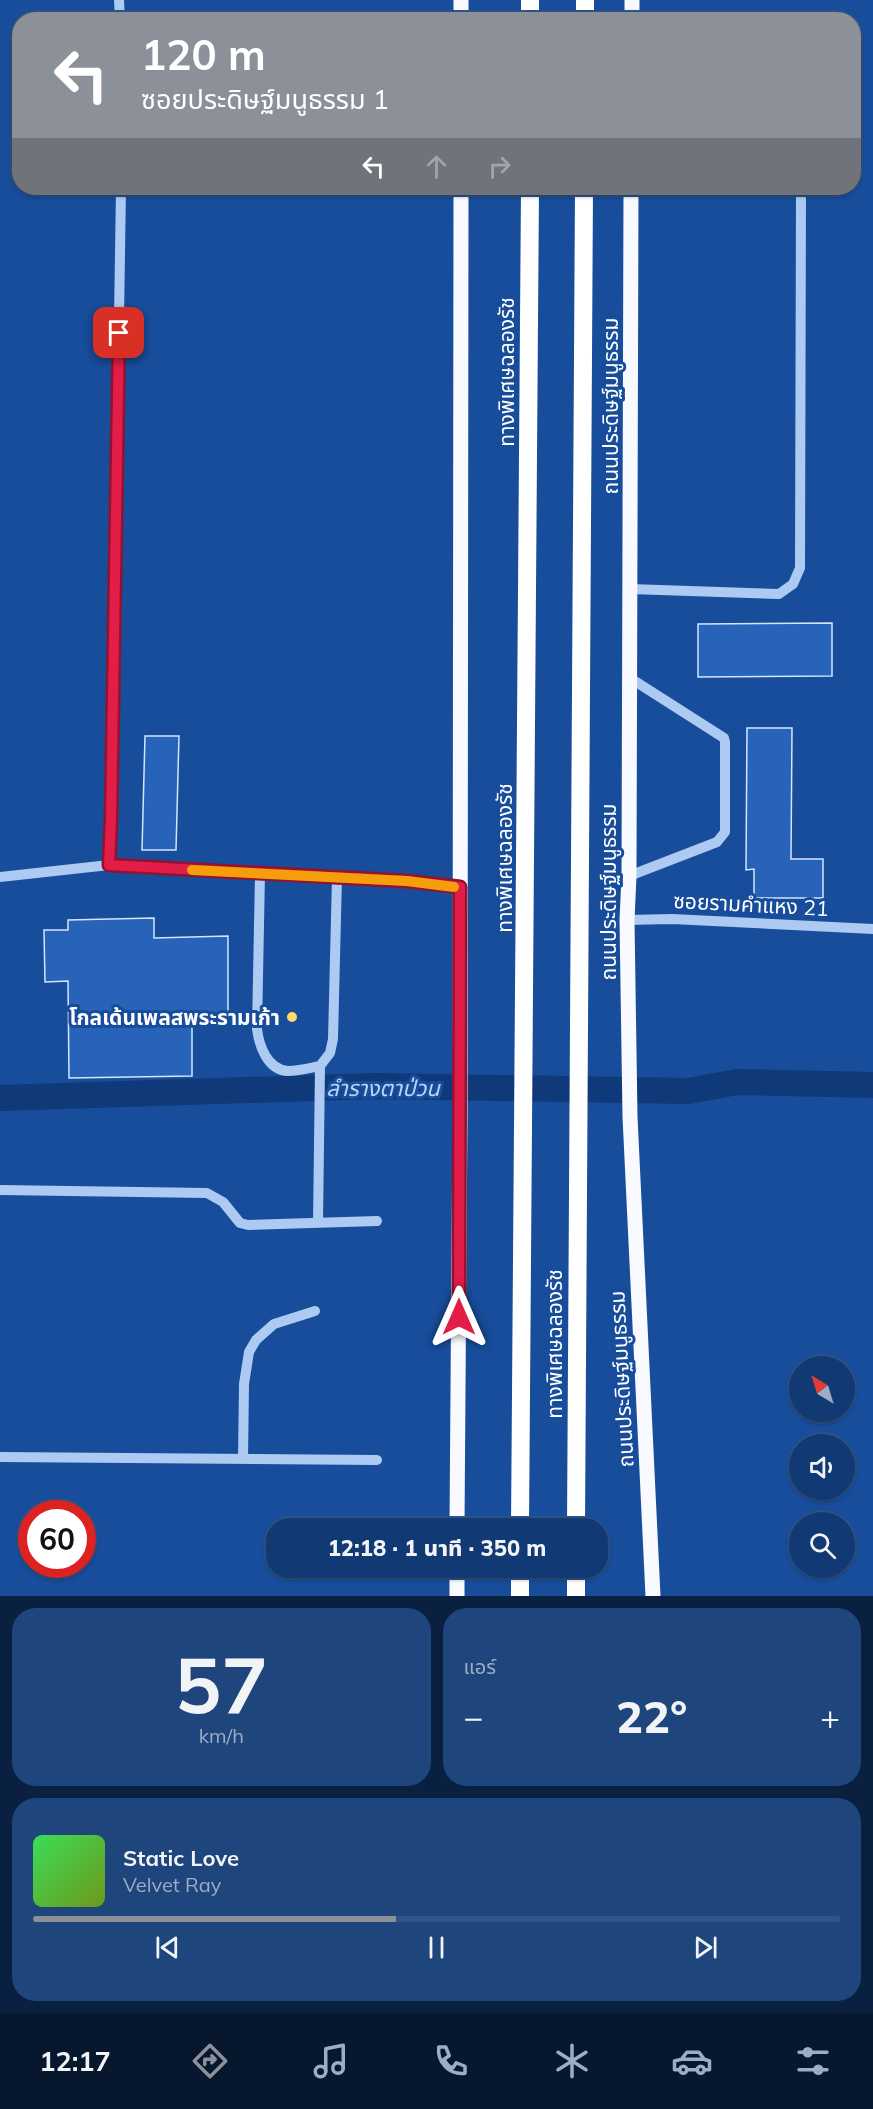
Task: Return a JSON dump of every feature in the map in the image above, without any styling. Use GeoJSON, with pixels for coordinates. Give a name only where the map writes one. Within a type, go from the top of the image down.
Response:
{"type":"FeatureCollection","features":[{"type":"Feature","properties":{"kind":"highway","name":"ทางพิเศษฉลองรัช"},"geometry":{"type":"LineString","coordinates":[[520,1518],[530,195]]}},
{"type":"Feature","properties":{"kind":"highway","name":"ทางพิเศษฉลองรัช"},"geometry":{"type":"LineString","coordinates":[[576,1518],[584,195]]}},
{"type":"Feature","properties":{"kind":"highway"},"geometry":{"type":"LineString","coordinates":[[520,1578],[520,1596]]}},
{"type":"Feature","properties":{"kind":"highway"},"geometry":{"type":"LineString","coordinates":[[576,1578],[576,1596]]}},
{"type":"Feature","properties":{"kind":"main road"},"geometry":{"type":"LineString","coordinates":[[457,1518],[461,195]]}},
{"type":"Feature","properties":{"kind":"main road","name":"ถนนประดิษฐ์มนูธรรม"},"geometry":{"type":"LineString","coordinates":[[631,195],[627,920],[629,1077],[653,1596]]}},
{"type":"Feature","properties":{"kind":"main road"},"geometry":{"type":"LineString","coordinates":[[457,1578],[457,1596]]}},
{"type":"Feature","properties":{"kind":"street"},"geometry":{"type":"LineString","coordinates":[[109,865],[121,195]]}},
{"type":"Feature","properties":{"kind":"street"},"geometry":{"type":"LineString","coordinates":[[630,589],[779,594],[793,584],[800,568],[801,195]]}},
{"type":"Feature","properties":{"kind":"street"},"geometry":{"type":"LineString","coordinates":[[629,876],[717,842],[725,832],[724,738],[630,678]]}},
{"type":"Feature","properties":{"kind":"street"},"geometry":{"type":"LineString","coordinates":[[0,877],[109,865],[407,881],[460,887]]}},
{"type":"Feature","properties":{"kind":"street"},"geometry":{"type":"LineString","coordinates":[[260,873],[257,1029],[259,1044],[273,1065],[286,1071],[320,1066]]}},
{"type":"Feature","properties":{"kind":"street"},"geometry":{"type":"LineString","coordinates":[[318,1223],[320,1066],[330,1053],[333,1038],[336,878]]}},
{"type":"Feature","properties":{"kind":"street","name":"ซอยรามคำแหง 21"},"geometry":{"type":"LineString","coordinates":[[627,920],[672,919],[873,929]]}},
{"type":"Feature","properties":{"kind":"street"},"geometry":{"type":"LineString","coordinates":[[0,1190],[207,1193],[223,1202],[240,1223],[248,1225],[377,1221]]}},
{"type":"Feature","properties":{"kind":"street"},"geometry":{"type":"LineString","coordinates":[[243,1459],[244,1384],[249,1352],[256,1340],[274,1324],[315,1311]]}},
{"type":"Feature","properties":{"kind":"street"},"geometry":{"type":"LineString","coordinates":[[0,1457],[377,1460]]}},
{"type":"Feature","properties":{"kind":"building"},"geometry":{"type":"Polygon","coordinates":[[[832,623],[832,676],[698,677],[698,624],[832,623]]]}},
{"type":"Feature","properties":{"kind":"building"},"geometry":{"type":"Polygon","coordinates":[[[747,728],[792,728],[791,859],[823,859],[823,898],[754,898],[754,869],[746,870],[747,728]]]}},
{"type":"Feature","properties":{"kind":"building"},"geometry":{"type":"Polygon","coordinates":[[[145,736],[179,736],[176,850],[142,850],[145,736]]]}},
{"type":"Feature","properties":{"kind":"building"},"geometry":{"type":"Polygon","coordinates":[[[154,918],[154,938],[228,936],[228,1018],[192,1018],[192,1076],[69,1078],[68,981],[45,982],[44,930],[68,930],[68,920],[154,918]]]}},
{"type":"Feature","properties":{"kind":"waterway","name":"ลำรางตาป่วน"},"geometry":{"type":"LineString","coordinates":[[0,1098],[376,1086],[688,1091],[737,1082],[873,1085]]}},
{"type":"Feature","properties":{"kind":"slow traffic"},"geometry":{"type":"LineString","coordinates":[[192,870],[407,881],[454,887]]}},
{"type":"Feature","properties":{"kind":"place","name":"โกลเด้นเพลสพระรามเก้า"},"geometry":{"type":"Point","coordinates":[292,1017]}},
{"type":"Feature","properties":{"kind":"route"},"geometry":{"type":"LineString","coordinates":[[119,333],[109,865],[407,881],[460,887],[459,1317]]}}]}
